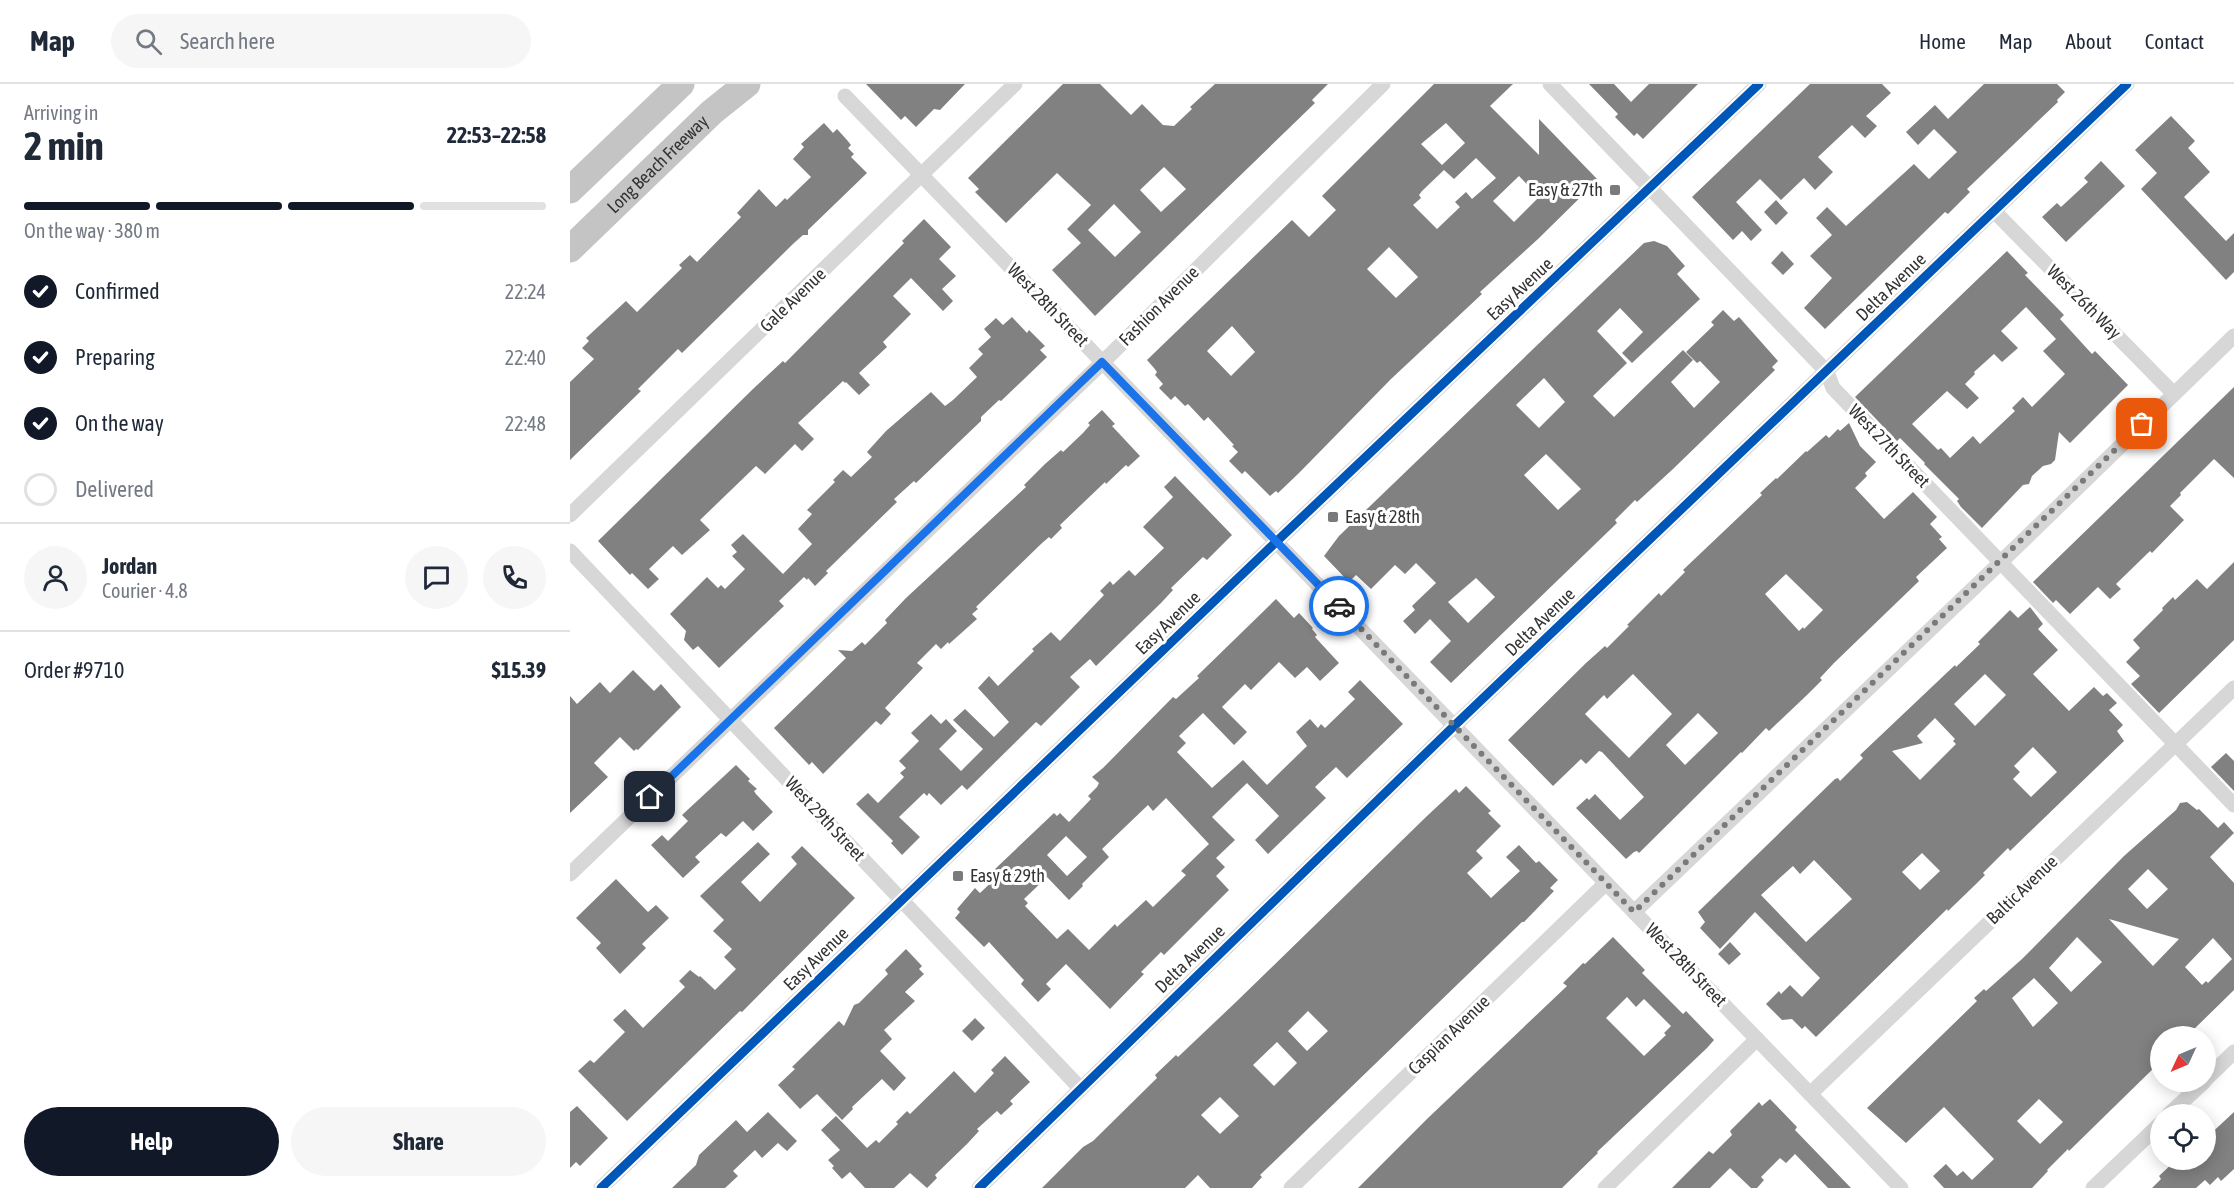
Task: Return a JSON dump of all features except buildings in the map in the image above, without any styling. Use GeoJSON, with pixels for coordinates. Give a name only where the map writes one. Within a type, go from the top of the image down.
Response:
{"type":"FeatureCollection","features":[{"type":"Feature","properties":{"kind":"highway"},"geometry":{"type":"LineString","coordinates":[[570,190],[681,84]]}},
{"type":"Feature","properties":{"kind":"highway","name":"Long Beach Freeway"},"geometry":{"type":"LineString","coordinates":[[570,249],[712,112],[747,84]]}},
{"type":"Feature","properties":{"kind":"street","name":"Gale Avenue"},"geometry":{"type":"LineString","coordinates":[[570,515],[1015,84]]}},
{"type":"Feature","properties":{"kind":"street","name":"Fashion Avenue"},"geometry":{"type":"LineString","coordinates":[[570,874],[1102,362],[1383,84]]}},
{"type":"Feature","properties":{"kind":"street","name":"West 27th Street"},"geometry":{"type":"LineString","coordinates":[[1550,84],[1652,187],[1827,372],[1833,388],[2234,805]]}},
{"type":"Feature","properties":{"kind":"street","name":"Easy Avenue"},"geometry":{"type":"LineString","coordinates":[[601,1188],[1759,84]]}},
{"type":"Feature","properties":{"kind":"street","name":"Delta Avenue"},"geometry":{"type":"LineString","coordinates":[[979,1188],[1454,726],[2127,84]]}},
{"type":"Feature","properties":{"kind":"street","name":"West 28th Street"},"geometry":{"type":"LineString","coordinates":[[845,96],[1901,1188]]}},
{"type":"Feature","properties":{"kind":"street","name":"West 26th Way"},"geometry":{"type":"LineString","coordinates":[[1994,211],[2174,393]]}},
{"type":"Feature","properties":{"kind":"street"},"geometry":{"type":"LineString","coordinates":[[1634,912],[2234,336]]}},
{"type":"Feature","properties":{"kind":"street","name":"West 29th Street"},"geometry":{"type":"LineString","coordinates":[[570,551],[1080,1088]]}},
{"type":"Feature","properties":{"kind":"street","name":"Baltic Avenue"},"geometry":{"type":"LineString","coordinates":[[1810,1094],[2234,688]]}},
{"type":"Feature","properties":{"kind":"street","name":"Caspian Avenue"},"geometry":{"type":"LineString","coordinates":[[1291,1188],[1606,883]]}},
{"type":"Feature","properties":{"kind":"street"},"geometry":{"type":"LineString","coordinates":[[1605,1188],[1757,1039]]}},
{"type":"Feature","properties":{"kind":"street"},"geometry":{"type":"LineString","coordinates":[[2216,1069],[2234,1052]]}},
{"type":"Feature","properties":{"kind":"street"},"geometry":{"type":"LineString","coordinates":[[2180,1104],[2192,1092]]}},
{"type":"Feature","properties":{"kind":"street"},"geometry":{"type":"LineString","coordinates":[[2093,1188],[2150,1134]]}},
{"type":"Feature","properties":{"kind":"cycle path"},"geometry":{"type":"LineString","coordinates":[[601,1188],[1759,84]]}},
{"type":"Feature","properties":{"kind":"cycle path"},"geometry":{"type":"LineString","coordinates":[[979,1188],[1454,726],[2127,84]]}},
{"type":"Feature","properties":{"kind":"way so far"},"geometry":{"type":"LineString","coordinates":[[1339,606],[1634,912],[2001,562],[2142,424]]}},
{"type":"Feature","properties":{"kind":"place","name":"Easy & 27th"},"geometry":{"type":"Point","coordinates":[1615,190]}},
{"type":"Feature","properties":{"kind":"place","name":"Easy & 28th"},"geometry":{"type":"Point","coordinates":[1333,517]}},
{"type":"Feature","properties":{"kind":"place","name":"Easy & 29th"},"geometry":{"type":"Point","coordinates":[958,876]}},
{"type":"Feature","properties":{"kind":"route"},"geometry":{"type":"LineString","coordinates":[[650,797],[1102,362],[1339,606]]}}]}
